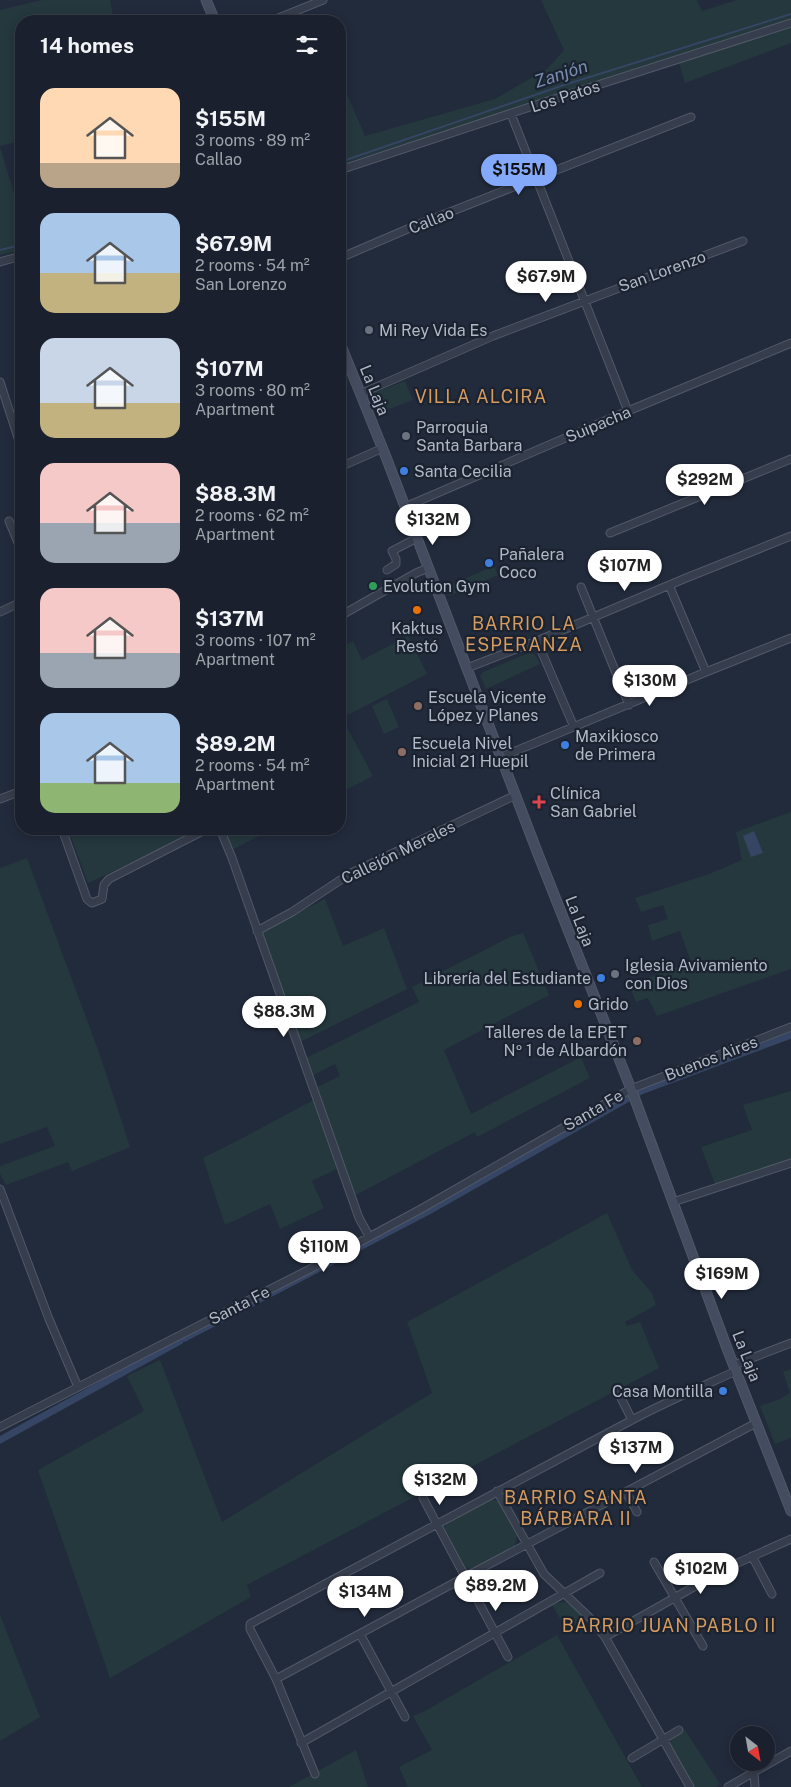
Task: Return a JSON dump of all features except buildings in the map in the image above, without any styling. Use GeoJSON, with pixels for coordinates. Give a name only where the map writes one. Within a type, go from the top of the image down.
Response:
{"type":"FeatureCollection","features":[{"type":"Feature","properties":{"kind":"main road"},"geometry":{"type":"LineString","coordinates":[[206,0],[212,15]]}},
{"type":"Feature","properties":{"kind":"main road","name":"La Laja"},"geometry":{"type":"LineString","coordinates":[[346,358],[406,507],[791,1511]]}},
{"type":"Feature","properties":{"kind":"street"},"geometry":{"type":"LineString","coordinates":[[286,15],[323,0]]}},
{"type":"Feature","properties":{"kind":"street","name":"Los Patos"},"geometry":{"type":"LineString","coordinates":[[346,168],[791,23]]}},
{"type":"Feature","properties":{"kind":"street"},"geometry":{"type":"LineString","coordinates":[[511,114],[628,411]]}},
{"type":"Feature","properties":{"kind":"street","name":"Callao"},"geometry":{"type":"LineString","coordinates":[[346,255],[417,225],[690,117]]}},
{"type":"Feature","properties":{"kind":"street","name":"San Lorenzo"},"geometry":{"type":"LineString","coordinates":[[360,394],[493,336],[743,241]]}},
{"type":"Feature","properties":{"kind":"street"},"geometry":{"type":"LineString","coordinates":[[0,262],[15,258]]}},
{"type":"Feature","properties":{"kind":"street","name":"Suipacha"},"geometry":{"type":"LineString","coordinates":[[406,507],[791,343]]}},
{"type":"Feature","properties":{"kind":"street"},"geometry":{"type":"LineString","coordinates":[[0,382],[15,428]]}},
{"type":"Feature","properties":{"kind":"street"},"geometry":{"type":"LineString","coordinates":[[346,464],[383,448]]}},
{"type":"Feature","properties":{"kind":"street"},"geometry":{"type":"LineString","coordinates":[[610,533],[791,459]]}},
{"type":"Feature","properties":{"kind":"street"},"geometry":{"type":"LineString","coordinates":[[9,521],[15,536]]}},
{"type":"Feature","properties":{"kind":"street"},"geometry":{"type":"LineString","coordinates":[[467,668],[791,536]]}},
{"type":"Feature","properties":{"kind":"street"},"geometry":{"type":"LineString","coordinates":[[386,570],[396,564],[392,551],[417,538]]}},
{"type":"Feature","properties":{"kind":"street"},"geometry":{"type":"LineString","coordinates":[[346,613],[428,568]]}},
{"type":"Feature","properties":{"kind":"street"},"geometry":{"type":"LineString","coordinates":[[670,585],[706,672]]}},
{"type":"Feature","properties":{"kind":"street"},"geometry":{"type":"LineString","coordinates":[[581,587],[629,704]]}},
{"type":"Feature","properties":{"kind":"street"},"geometry":{"type":"LineString","coordinates":[[0,612],[15,605]]}},
{"type":"Feature","properties":{"kind":"street"},"geometry":{"type":"LineString","coordinates":[[501,757],[791,638]]}},
{"type":"Feature","properties":{"kind":"street"},"geometry":{"type":"LineString","coordinates":[[537,641],[574,727]]}},
{"type":"Feature","properties":{"kind":"street"},"geometry":{"type":"LineString","coordinates":[[0,799],[15,793]]}},
{"type":"Feature","properties":{"kind":"street","name":"Callejón Mereles"},"geometry":{"type":"LineString","coordinates":[[257,931],[292,912],[351,873],[516,795]]}},
{"type":"Feature","properties":{"kind":"street"},"geometry":{"type":"LineString","coordinates":[[64,835],[87,899],[92,903],[102,899],[104,885],[109,879],[195,835]]}},
{"type":"Feature","properties":{"kind":"street"},"geometry":{"type":"LineString","coordinates":[[222,835],[359,1218],[369,1236]]}},
{"type":"Feature","properties":{"kind":"street","name":"Buenos Aires"},"geometry":{"type":"LineString","coordinates":[[632,1093],[791,1027]]}},
{"type":"Feature","properties":{"kind":"street","name":"Santa Fe"},"geometry":{"type":"LineString","coordinates":[[0,1427],[308,1270],[632,1093]]}},
{"type":"Feature","properties":{"kind":"street"},"geometry":{"type":"LineString","coordinates":[[673,1202],[791,1163]]}},
{"type":"Feature","properties":{"kind":"street"},"geometry":{"type":"LineString","coordinates":[[0,1189],[49,1319],[78,1387]]}},
{"type":"Feature","properties":{"kind":"street"},"geometry":{"type":"LineString","coordinates":[[315,1774],[276,1679],[250,1628],[250,1624],[632,1420],[686,1393],[696,1390],[735,1368],[791,1343]]}},
{"type":"Feature","properties":{"kind":"street"},"geometry":{"type":"LineString","coordinates":[[618,1392],[632,1420]]}},
{"type":"Feature","properties":{"kind":"street"},"geometry":{"type":"LineString","coordinates":[[276,1679],[756,1423]]}},
{"type":"Feature","properties":{"kind":"street"},"geometry":{"type":"LineString","coordinates":[[497,1491],[544,1574],[591,1619],[605,1637],[690,1787]]}},
{"type":"Feature","properties":{"kind":"street"},"geometry":{"type":"LineString","coordinates":[[626,1492],[637,1512]]}},
{"type":"Feature","properties":{"kind":"street"},"geometry":{"type":"LineString","coordinates":[[423,1498],[508,1657]]}},
{"type":"Feature","properties":{"kind":"street"},"geometry":{"type":"LineString","coordinates":[[605,1637],[752,1556],[791,1539]]}},
{"type":"Feature","properties":{"kind":"street"},"geometry":{"type":"LineString","coordinates":[[752,1556],[772,1594]]}},
{"type":"Feature","properties":{"kind":"street"},"geometry":{"type":"LineString","coordinates":[[654,1562],[703,1646]]}},
{"type":"Feature","properties":{"kind":"street"},"geometry":{"type":"LineString","coordinates":[[302,1743],[600,1573]]}},
{"type":"Feature","properties":{"kind":"street"},"geometry":{"type":"LineString","coordinates":[[360,1634],[405,1717]]}},
{"type":"Feature","properties":{"kind":"street"},"geometry":{"type":"LineString","coordinates":[[632,1758],[679,1730]]}},
{"type":"Feature","properties":{"kind":"street"},"geometry":{"type":"LineString","coordinates":[[728,1787],[791,1751]]}},
{"type":"Feature","properties":{"kind":"street"},"geometry":{"type":"LineString","coordinates":[[754,1772],[755,1787]]}},
{"type":"Feature","properties":{"kind":"green space"},"geometry":{"type":"Polygon","coordinates":[[[42,0],[110,0],[113,15],[15,15],[15,142],[0,146],[0,10],[42,0]]]}},
{"type":"Feature","properties":{"kind":"green space"},"geometry":{"type":"Polygon","coordinates":[[[541,0],[697,0],[702,11],[737,0],[791,0],[791,43],[685,83],[677,56],[346,163],[346,92],[365,136],[495,99],[548,68],[564,50],[541,0]]]}},
{"type":"Feature","properties":{"kind":"green space"},"geometry":{"type":"Polygon","coordinates":[[[0,147],[15,196],[15,251],[0,255],[0,147]]]}},
{"type":"Feature","properties":{"kind":"green space"},"geometry":{"type":"Polygon","coordinates":[[[405,381],[413,400],[376,414],[369,395],[405,381]]]}},
{"type":"Feature","properties":{"kind":"green space"},"geometry":{"type":"Polygon","coordinates":[[[494,566],[498,575],[449,596],[445,587],[494,566]]]}},
{"type":"Feature","properties":{"kind":"green space"},"geometry":{"type":"Polygon","coordinates":[[[408,636],[427,674],[346,716],[346,645],[353,641],[362,660],[408,636]]]}},
{"type":"Feature","properties":{"kind":"green space"},"geometry":{"type":"Polygon","coordinates":[[[531,652],[536,656],[540,664],[486,689],[480,676],[483,672],[531,652]]]}},
{"type":"Feature","properties":{"kind":"green space"},"geometry":{"type":"Polygon","coordinates":[[[387,699],[399,727],[384,734],[372,706],[387,699]]]}},
{"type":"Feature","properties":{"kind":"green space"},"geometry":{"type":"Polygon","coordinates":[[[346,725],[373,776],[346,790],[346,725]]]}},
{"type":"Feature","properties":{"kind":"green space"},"geometry":{"type":"Polygon","coordinates":[[[791,812],[791,969],[657,1016],[648,998],[636,1002],[629,985],[691,962],[680,931],[652,941],[648,925],[668,919],[663,905],[641,912],[635,898],[709,874],[742,860],[736,832],[791,812]]]}},
{"type":"Feature","properties":{"kind":"green space"},"geometry":{"type":"Polygon","coordinates":[[[70,835],[190,835],[88,883],[70,835]]]}},
{"type":"Feature","properties":{"kind":"green space"},"geometry":{"type":"Polygon","coordinates":[[[226,835],[261,835],[232,850],[226,835]]]}},
{"type":"Feature","properties":{"kind":"green space"},"geometry":{"type":"Polygon","coordinates":[[[27,858],[101,1058],[130,1147],[72,1171],[68,1162],[6,1185],[0,1174],[0,1166],[55,1146],[47,1127],[0,1144],[0,868],[27,858]]]}},
{"type":"Feature","properties":{"kind":"green space"},"geometry":{"type":"Polygon","coordinates":[[[325,899],[343,946],[384,928],[407,989],[300,1042],[260,932],[325,899]]]}},
{"type":"Feature","properties":{"kind":"green space"},"geometry":{"type":"Polygon","coordinates":[[[523,933],[549,995],[444,1050],[471,1114],[581,1057],[590,1078],[477,1137],[475,1132],[354,1196],[343,1166],[312,1181],[324,1208],[280,1229],[270,1204],[225,1225],[203,1158],[320,1097],[317,1087],[340,1076],[335,1064],[313,1075],[306,1058],[419,1002],[412,987],[510,937],[523,933]]]}},
{"type":"Feature","properties":{"kind":"green space"},"geometry":{"type":"Polygon","coordinates":[[[791,1091],[791,1159],[715,1184],[701,1147],[752,1130],[743,1105],[791,1091]]]}},
{"type":"Feature","properties":{"kind":"green space"},"geometry":{"type":"Polygon","coordinates":[[[607,1213],[632,1270],[652,1293],[656,1305],[625,1322],[627,1326],[640,1322],[659,1368],[247,1585],[251,1597],[110,1678],[38,1470],[144,1411],[127,1376],[160,1360],[222,1522],[432,1393],[407,1322],[607,1213]]]}},
{"type":"Feature","properties":{"kind":"green space"},"geometry":{"type":"Polygon","coordinates":[[[791,1369],[791,1438],[775,1444],[760,1406],[780,1399],[790,1393],[783,1372],[791,1369]]]}},
{"type":"Feature","properties":{"kind":"green space"},"geometry":{"type":"Polygon","coordinates":[[[491,1499],[500,1503],[517,1535],[515,1546],[470,1570],[465,1568],[445,1534],[444,1527],[447,1523],[491,1499]]]}},
{"type":"Feature","properties":{"kind":"green space"},"geometry":{"type":"Polygon","coordinates":[[[566,1602],[584,1620],[567,1630],[552,1605],[566,1602]]]}},
{"type":"Feature","properties":{"kind":"green space"},"geometry":{"type":"Polygon","coordinates":[[[0,1615],[40,1717],[0,1741],[0,1615]]]}},
{"type":"Feature","properties":{"kind":"green space"},"geometry":{"type":"Polygon","coordinates":[[[557,1635],[642,1787],[408,1787],[399,1767],[432,1750],[413,1716],[425,1711],[557,1635]]]}},
{"type":"Feature","properties":{"kind":"green space"},"geometry":{"type":"Polygon","coordinates":[[[685,1730],[720,1784],[716,1787],[693,1787],[669,1745],[671,1738],[685,1730]]]}},
{"type":"Feature","properties":{"kind":"green space"},"geometry":{"type":"Polygon","coordinates":[[[356,1750],[368,1787],[289,1787],[356,1750]]]}},
{"type":"Feature","properties":{"kind":"water"},"geometry":{"type":"Polygon","coordinates":[[[754,831],[763,853],[751,857],[743,836],[754,831]]]}},
{"type":"Feature","properties":{"kind":"waterway","name":"Zanjón"},"geometry":{"type":"LineString","coordinates":[[346,160],[564,85],[791,14]]}},
{"type":"Feature","properties":{"kind":"waterway","name":"Zanjón"},"geometry":{"type":"LineString","coordinates":[[0,250],[15,246]]}},
{"type":"Feature","properties":{"kind":"waterway"},"geometry":{"type":"LineString","coordinates":[[185,1338],[427,1212],[641,1091],[791,1035]]}},
{"type":"Feature","properties":{"kind":"waterway"},"geometry":{"type":"LineString","coordinates":[[0,1440],[180,1341]]}},
{"type":"Feature","properties":{"kind":"place","name":"Mi Rey Vida Es"},"geometry":{"type":"Point","coordinates":[369,330]}},
{"type":"Feature","properties":{"kind":"place","name":"Parroquia Santa Barbara"},"geometry":{"type":"Point","coordinates":[406,436]}},
{"type":"Feature","properties":{"kind":"place","name":"Santa Cecilia"},"geometry":{"type":"Point","coordinates":[404,471]}},
{"type":"Feature","properties":{"kind":"place","name":"Pañalera Coco"},"geometry":{"type":"Point","coordinates":[489,563]}},
{"type":"Feature","properties":{"kind":"place","name":"Evolution Gym"},"geometry":{"type":"Point","coordinates":[373,586]}},
{"type":"Feature","properties":{"kind":"place","name":"Kaktus Restó"},"geometry":{"type":"Point","coordinates":[417,610]}},
{"type":"Feature","properties":{"kind":"place","name":"Escuela Vicente López y Planes"},"geometry":{"type":"Point","coordinates":[418,706]}},
{"type":"Feature","properties":{"kind":"place","name":"Maxikiosco de Primera"},"geometry":{"type":"Point","coordinates":[565,745]}},
{"type":"Feature","properties":{"kind":"place","name":"Escuela Nivel Inicial 21 Huepil"},"geometry":{"type":"Point","coordinates":[402,752]}},
{"type":"Feature","properties":{"kind":"place","name":"Clínica San Gabriel"},"geometry":{"type":"Point","coordinates":[539,802]}},
{"type":"Feature","properties":{"kind":"place","name":"Iglesia Avivamiento con Dios"},"geometry":{"type":"Point","coordinates":[615,974]}},
{"type":"Feature","properties":{"kind":"place","name":"Librería del Estudiante"},"geometry":{"type":"Point","coordinates":[601,978]}},
{"type":"Feature","properties":{"kind":"place","name":"Grido"},"geometry":{"type":"Point","coordinates":[578,1004]}},
{"type":"Feature","properties":{"kind":"place","name":"Talleres de la EPET Nº 1 de Albardón"},"geometry":{"type":"Point","coordinates":[637,1041]}},
{"type":"Feature","properties":{"kind":"place","name":"Casa Montilla"},"geometry":{"type":"Point","coordinates":[723,1391]}},
{"type":"Feature","properties":{"kind":"district","name":"VILLA ALCIRA"},"geometry":{"type":"Point","coordinates":[481,397]}},
{"type":"Feature","properties":{"kind":"district","name":"BARRIO LA ESPERANZA"},"geometry":{"type":"Point","coordinates":[524,634]}},
{"type":"Feature","properties":{"kind":"district","name":"BARRIO SANTA BÁRBARA II"},"geometry":{"type":"Point","coordinates":[576,1508]}},
{"type":"Feature","properties":{"kind":"district","name":"BARRIO JUAN PABLO II"},"geometry":{"type":"Point","coordinates":[669,1626]}}]}
